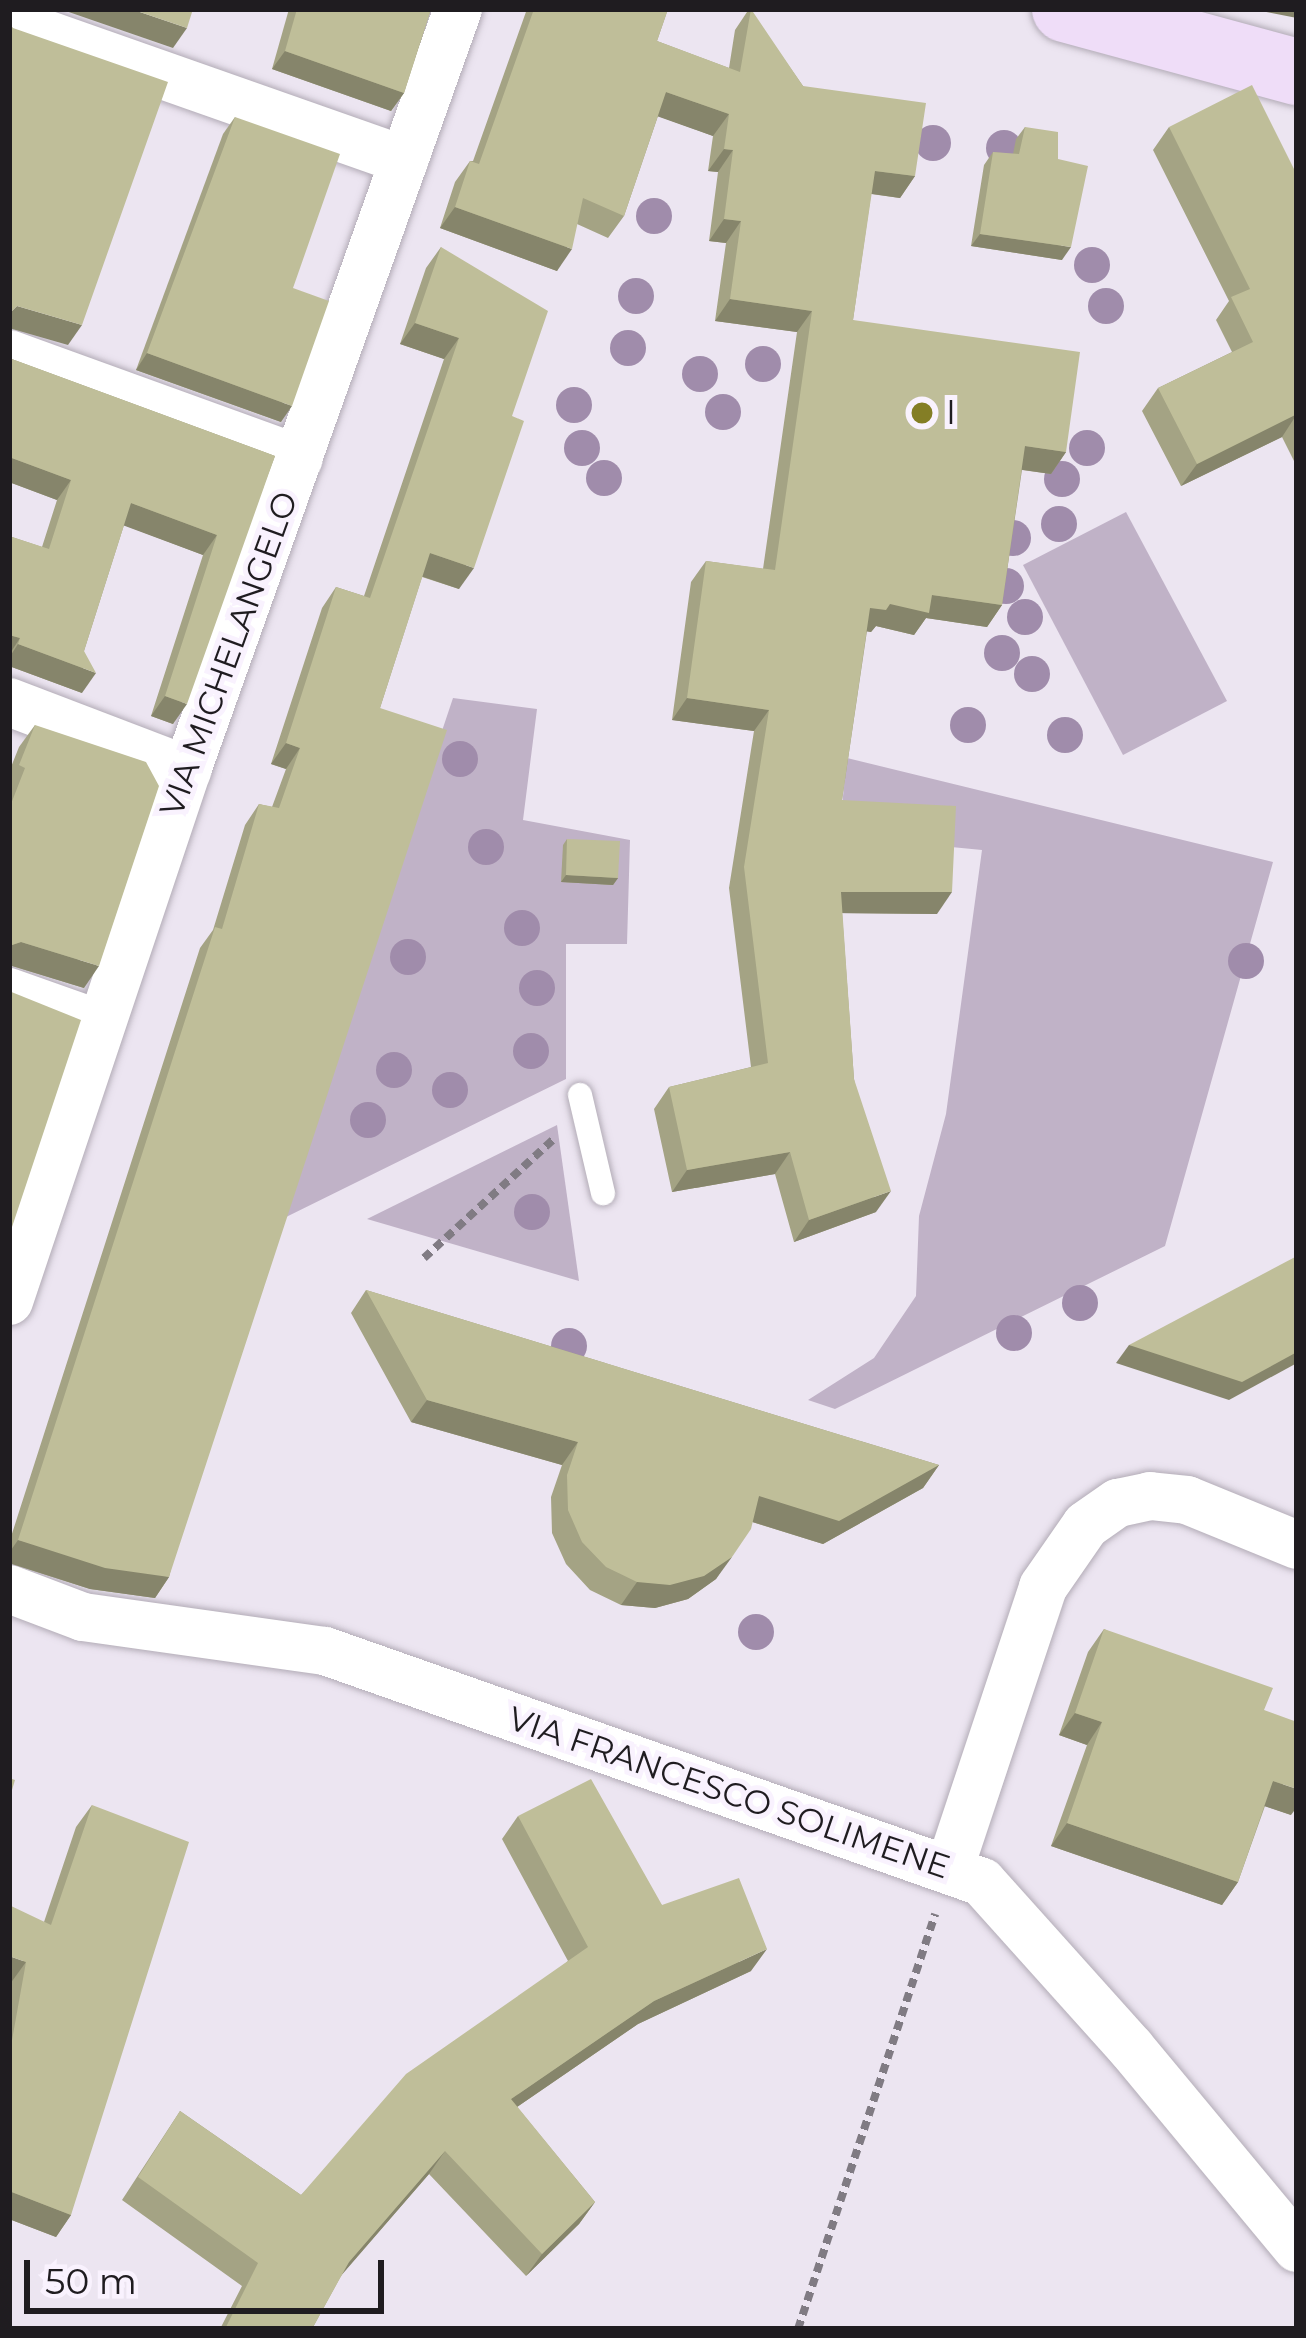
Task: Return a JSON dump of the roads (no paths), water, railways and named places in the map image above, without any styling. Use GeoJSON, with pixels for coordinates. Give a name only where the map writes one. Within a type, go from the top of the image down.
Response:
{"type":"FeatureCollection","features":[{"type":"Feature","properties":{"kind":"street","name":"VIA MICHELANGELO"},"geometry":{"type":"LineString","coordinates":[[9,1301],[187,770],[458,9]]}},
{"type":"Feature","properties":{"kind":"street"},"geometry":{"type":"LineString","coordinates":[[1066,9],[1297,72]]}},
{"type":"Feature","properties":{"kind":"street"},"geometry":{"type":"LineString","coordinates":[[9,21],[404,160]]}},
{"type":"Feature","properties":{"kind":"street"},"geometry":{"type":"LineString","coordinates":[[9,354],[299,459]]}},
{"type":"Feature","properties":{"kind":"street"},"geometry":{"type":"LineString","coordinates":[[9,702],[187,770]]}},
{"type":"Feature","properties":{"kind":"street"},"geometry":{"type":"LineString","coordinates":[[9,992],[99,1024]]}},
{"type":"Feature","properties":{"kind":"street"},"geometry":{"type":"LineString","coordinates":[[949,1870],[1043,1587],[1086,1525],[1118,1502],[1150,1496],[1186,1500],[1297,1545]]}},
{"type":"Feature","properties":{"kind":"street","name":"VIA FRANCESCO SOLIMENE"},"geometry":{"type":"LineString","coordinates":[[9,1588],[83,1617],[325,1651],[982,1882],[1131,2048],[1297,2248]]}},
{"type":"Feature","properties":{"kind":"lane"},"geometry":{"type":"LineString","coordinates":[[582,1104],[603,1193]]}},
{"type":"Feature","properties":{"kind":"place","name":"I"},"geometry":{"type":"Point","coordinates":[922,413]}}]}
